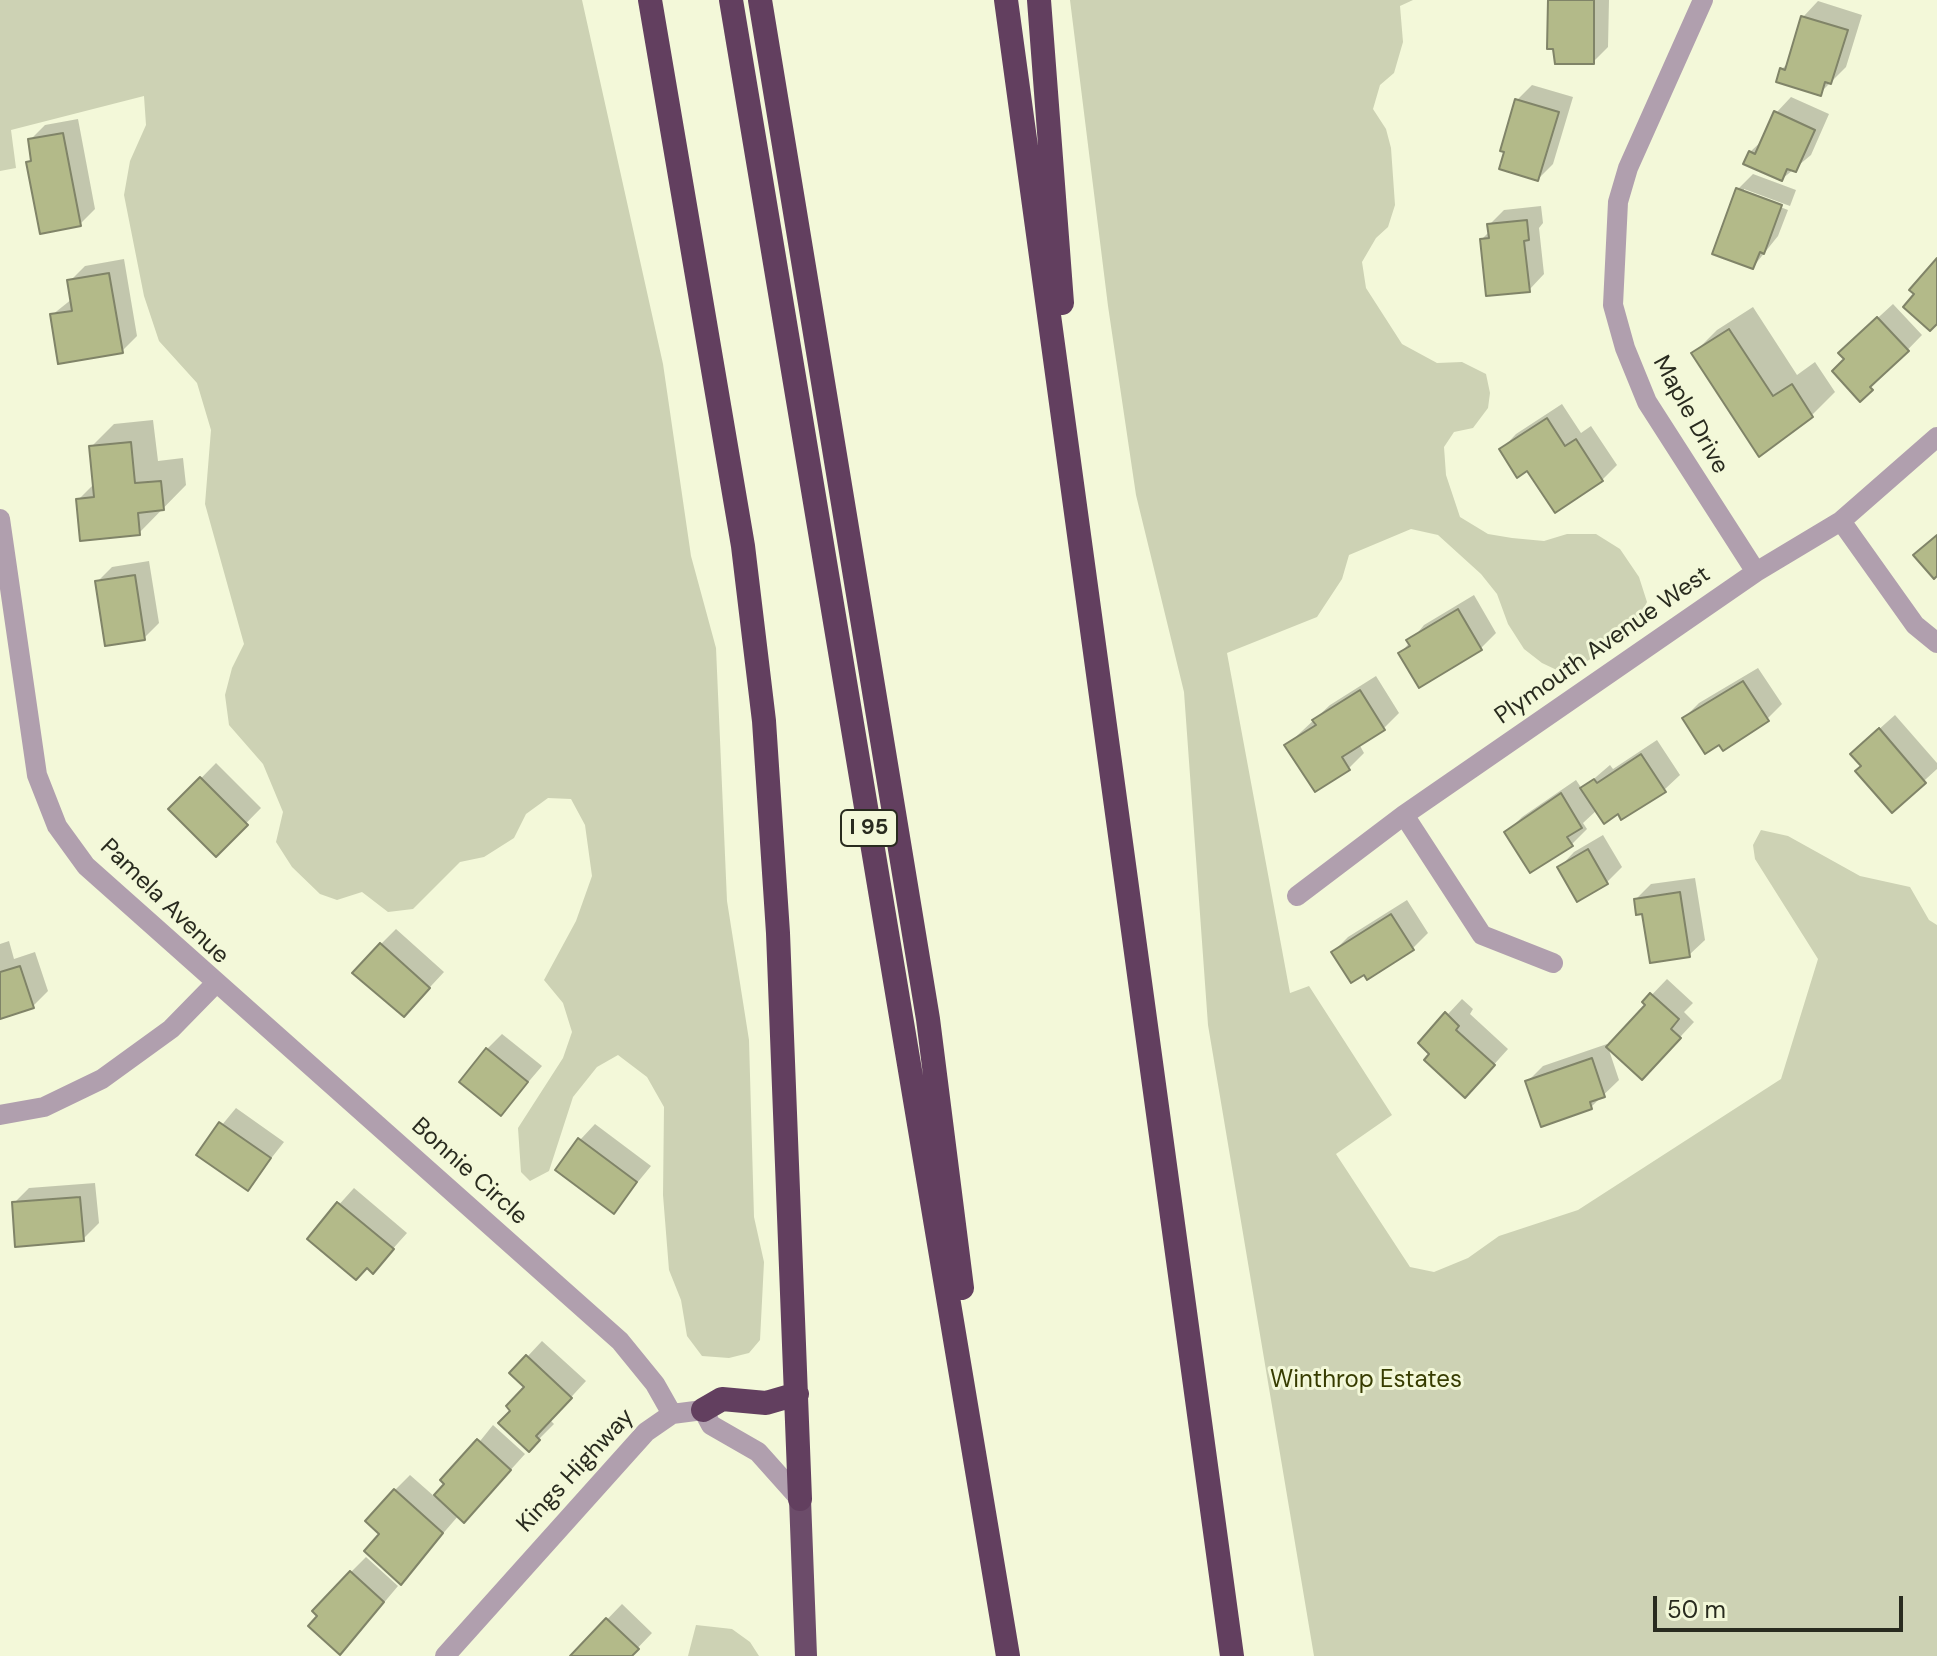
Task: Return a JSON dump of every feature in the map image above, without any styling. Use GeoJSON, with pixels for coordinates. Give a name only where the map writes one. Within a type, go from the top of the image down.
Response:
{"type":"FeatureCollection","features":[{"type":"Feature","properties":{"kind":"highway"},"geometry":{"type":"LineString","coordinates":[[650,0],[743,546],[764,721],[778,933],[806,1656]]}},
{"type":"Feature","properties":{"kind":"highway","name":"I 95"},"geometry":{"type":"LineString","coordinates":[[731,0],[1008,1656]]}},
{"type":"Feature","properties":{"kind":"highway"},"geometry":{"type":"LineString","coordinates":[[760,0],[928,1019],[1008,1656]]}},
{"type":"Feature","properties":{"kind":"highway"},"geometry":{"type":"LineString","coordinates":[[1006,0],[1232,1656]]}},
{"type":"Feature","properties":{"kind":"highway"},"geometry":{"type":"LineString","coordinates":[[1039,0],[1057,215],[1070,473]]}},
{"type":"Feature","properties":{"kind":"highway"},"geometry":{"type":"LineString","coordinates":[[703,1410],[722,1399],[766,1403],[797,1394]]}},
{"type":"Feature","properties":{"kind":"street","name":"Maple Drive"},"geometry":{"type":"LineString","coordinates":[[1703,0],[1621,190],[1612,267],[1613,305],[1625,348],[1647,402],[1756,572]]}},
{"type":"Feature","properties":{"kind":"street","name":"Plymouth Avenue West"},"geometry":{"type":"LineString","coordinates":[[1297,896],[1404,815],[1756,572],[1841,521],[1937,437]]}},
{"type":"Feature","properties":{"kind":"street","name":"Pamela Avenue"},"geometry":{"type":"LineString","coordinates":[[0,519],[37,775],[57,826],[86,866],[216,983],[171,1029],[102,1079],[44,1107],[0,1115]]}},
{"type":"Feature","properties":{"kind":"street"},"geometry":{"type":"LineString","coordinates":[[1841,521],[1915,625],[1937,643]]}},
{"type":"Feature","properties":{"kind":"street"},"geometry":{"type":"LineString","coordinates":[[1404,815],[1482,935],[1553,963]]}},
{"type":"Feature","properties":{"kind":"street","name":"Bonnie Circle"},"geometry":{"type":"LineString","coordinates":[[216,983],[620,1341],[655,1384],[672,1414]]}},
{"type":"Feature","properties":{"kind":"street"},"geometry":{"type":"LineString","coordinates":[[703,1410],[711,1425],[758,1452],[800,1499]]}},
{"type":"Feature","properties":{"kind":"street","name":"Kings Highway"},"geometry":{"type":"LineString","coordinates":[[445,1656],[646,1432],[672,1414],[703,1410]]}},
{"type":"Feature","properties":{"kind":"green space"},"geometry":{"type":"Polygon","coordinates":[[[0,0],[582,0],[663,364],[691,556],[716,648],[727,901],[749,1040],[754,1217],[764,1262],[760,1340],[749,1353],[729,1358],[702,1356],[687,1336],[681,1300],[669,1270],[663,1195],[664,1107],[647,1077],[618,1055],[597,1067],[573,1097],[549,1171],[530,1181],[521,1172],[518,1128],[563,1058],[572,1032],[563,1003],[544,980],[576,921],[592,876],[585,825],[571,799],[548,798],[526,814],[514,838],[484,857],[460,862],[413,909],[388,912],[362,892],[337,900],[320,894],[292,867],[276,842],[283,812],[263,764],[229,725],[225,695],[232,668],[244,644],[205,504],[211,430],[197,383],[159,341],[144,296],[124,195],[130,161],[146,125],[144,96],[11,130],[16,168],[0,171],[0,0]]]}},
{"type":"Feature","properties":{"kind":"green space","name":"Winthrop Estates"},"geometry":{"type":"Polygon","coordinates":[[[1070,0],[1413,0],[1400,6],[1403,42],[1394,73],[1380,85],[1373,109],[1386,129],[1391,148],[1395,205],[1388,227],[1376,238],[1362,262],[1366,288],[1402,344],[1437,363],[1462,362],[1486,374],[1490,393],[1488,408],[1473,428],[1454,432],[1444,447],[1446,475],[1460,517],[1488,534],[1512,538],[1544,541],[1567,534],[1596,534],[1620,549],[1639,577],[1647,602],[1636,624],[1620,639],[1583,664],[1561,672],[1524,649],[1508,624],[1497,594],[1481,574],[1438,535],[1411,529],[1349,555],[1342,579],[1317,617],[1227,653],[1290,993],[1309,986],[1392,1115],[1336,1154],[1410,1267],[1434,1272],[1468,1258],[1499,1236],[1578,1210],[1781,1079],[1818,959],[1755,859],[1753,845],[1761,830],[1788,836],[1860,876],[1910,887],[1929,920],[1937,925],[1937,1656],[1314,1656],[1208,1025],[1184,692],[1136,495],[1108,306],[1070,0]]]}},
{"type":"Feature","properties":{"kind":"green space"},"geometry":{"type":"Polygon","coordinates":[[[696,1625],[732,1629],[750,1642],[759,1656],[688,1656],[696,1625]]]}},
{"type":"Feature","properties":{"kind":"building"},"geometry":{"type":"Polygon","coordinates":[[[1548,0],[1594,0],[1594,64],[1555,64],[1553,49],[1547,49],[1548,0]]]}},
{"type":"Feature","properties":{"kind":"building"},"geometry":{"type":"Polygon","coordinates":[[[1801,16],[1848,30],[1831,84],[1825,82],[1821,96],[1776,82],[1780,68],[1785,70],[1801,16]]]}},
{"type":"Feature","properties":{"kind":"building"},"geometry":{"type":"Polygon","coordinates":[[[1515,99],[1559,112],[1538,181],[1499,169],[1504,152],[1500,151],[1515,99]]]}},
{"type":"Feature","properties":{"kind":"building"},"geometry":{"type":"Polygon","coordinates":[[[1774,111],[1815,130],[1796,172],[1787,169],[1782,181],[1743,164],[1749,151],[1755,154],[1774,111]]]}},
{"type":"Feature","properties":{"kind":"building"},"geometry":{"type":"Polygon","coordinates":[[[63,133],[81,226],[40,234],[26,162],[31,161],[28,139],[63,133]]]}},
{"type":"Feature","properties":{"kind":"building"},"geometry":{"type":"Polygon","coordinates":[[[1736,188],[1782,205],[1764,254],[1760,252],[1753,269],[1712,254],[1736,188]]]}},
{"type":"Feature","properties":{"kind":"building"},"geometry":{"type":"Polygon","coordinates":[[[1527,220],[1529,240],[1524,241],[1530,292],[1486,296],[1480,239],[1489,238],[1487,224],[1527,220]]]}},
{"type":"Feature","properties":{"kind":"building"},"geometry":{"type":"Polygon","coordinates":[[[1937,258],[1937,324],[1930,331],[1903,307],[1914,294],[1909,290],[1937,258]]]}},
{"type":"Feature","properties":{"kind":"building"},"geometry":{"type":"Polygon","coordinates":[[[109,273],[123,353],[58,364],[50,314],[72,311],[67,280],[109,273]]]}},
{"type":"Feature","properties":{"kind":"building"},"geometry":{"type":"Polygon","coordinates":[[[1877,317],[1909,351],[1870,387],[1873,390],[1860,402],[1832,371],[1844,359],[1838,353],[1877,317]]]}},
{"type":"Feature","properties":{"kind":"building"},"geometry":{"type":"Polygon","coordinates":[[[1729,329],[1773,396],[1792,384],[1813,417],[1759,457],[1691,353],[1729,329]]]}},
{"type":"Feature","properties":{"kind":"building"},"geometry":{"type":"Polygon","coordinates":[[[1547,418],[1565,446],[1576,439],[1603,481],[1555,513],[1527,471],[1517,478],[1499,449],[1547,418]]]}},
{"type":"Feature","properties":{"kind":"building"},"geometry":{"type":"Polygon","coordinates":[[[131,442],[135,483],[161,481],[164,510],[138,513],[140,535],[80,541],[76,499],[94,497],[89,446],[131,442]]]}},
{"type":"Feature","properties":{"kind":"building"},"geometry":{"type":"Polygon","coordinates":[[[1937,535],[1937,576],[1934,579],[1913,555],[1937,535]]]}},
{"type":"Feature","properties":{"kind":"building"},"geometry":{"type":"Polygon","coordinates":[[[135,575],[145,640],[105,646],[95,581],[135,575]]]}},
{"type":"Feature","properties":{"kind":"building"},"geometry":{"type":"Polygon","coordinates":[[[1458,609],[1482,650],[1419,688],[1398,653],[1410,646],[1406,640],[1458,609]]]}},
{"type":"Feature","properties":{"kind":"building"},"geometry":{"type":"Polygon","coordinates":[[[1743,681],[1769,721],[1723,751],[1719,745],[1705,754],[1682,718],[1743,681]]]}},
{"type":"Feature","properties":{"kind":"building"},"geometry":{"type":"Polygon","coordinates":[[[1360,690],[1385,730],[1342,757],[1350,770],[1315,792],[1284,745],[1316,725],[1312,720],[1360,690]]]}},
{"type":"Feature","properties":{"kind":"building"},"geometry":{"type":"Polygon","coordinates":[[[1879,728],[1926,783],[1892,813],[1855,771],[1861,766],[1850,754],[1879,728]]]}},
{"type":"Feature","properties":{"kind":"building"},"geometry":{"type":"Polygon","coordinates":[[[1641,754],[1666,792],[1621,820],[1618,814],[1604,824],[1580,788],[1594,779],[1597,783],[1641,754]]]}},
{"type":"Feature","properties":{"kind":"building"},"geometry":{"type":"Polygon","coordinates":[[[200,777],[248,825],[216,857],[168,809],[200,777]]]}},
{"type":"Feature","properties":{"kind":"building"},"geometry":{"type":"Polygon","coordinates":[[[1561,793],[1582,828],[1567,837],[1573,846],[1530,873],[1504,832],[1561,793]]]}},
{"type":"Feature","properties":{"kind":"building"},"geometry":{"type":"Polygon","coordinates":[[[1588,849],[1608,884],[1577,902],[1557,867],[1588,849]]]}},
{"type":"Feature","properties":{"kind":"building"},"geometry":{"type":"Polygon","coordinates":[[[1680,892],[1690,957],[1650,963],[1642,914],[1636,915],[1634,899],[1680,892]]]}},
{"type":"Feature","properties":{"kind":"building"},"geometry":{"type":"Polygon","coordinates":[[[1391,914],[1414,950],[1367,980],[1364,975],[1351,983],[1331,952],[1391,914]]]}},
{"type":"Feature","properties":{"kind":"building"},"geometry":{"type":"Polygon","coordinates":[[[380,943],[430,988],[404,1017],[352,973],[380,943]]]}},
{"type":"Feature","properties":{"kind":"building"},"geometry":{"type":"Polygon","coordinates":[[[20,966],[34,1008],[0,1019],[0,972],[20,966]]]}},
{"type":"Feature","properties":{"kind":"building"},"geometry":{"type":"Polygon","coordinates":[[[1650,993],[1679,1019],[1671,1029],[1681,1038],[1642,1080],[1606,1047],[1645,1005],[1642,1002],[1650,993]]]}},
{"type":"Feature","properties":{"kind":"building"},"geometry":{"type":"Polygon","coordinates":[[[1445,1012],[1459,1026],[1456,1030],[1495,1065],[1465,1098],[1424,1060],[1429,1054],[1418,1043],[1445,1012]]]}},
{"type":"Feature","properties":{"kind":"building"},"geometry":{"type":"Polygon","coordinates":[[[486,1048],[528,1082],[501,1116],[459,1082],[486,1048]]]}},
{"type":"Feature","properties":{"kind":"building"},"geometry":{"type":"Polygon","coordinates":[[[1592,1058],[1605,1097],[1590,1102],[1592,1109],[1541,1127],[1525,1081],[1592,1058]]]}},
{"type":"Feature","properties":{"kind":"building"},"geometry":{"type":"Polygon","coordinates":[[[219,1122],[271,1158],[248,1191],[196,1155],[219,1122]]]}},
{"type":"Feature","properties":{"kind":"building"},"geometry":{"type":"Polygon","coordinates":[[[578,1138],[637,1182],[614,1214],[555,1170],[578,1138]]]}},
{"type":"Feature","properties":{"kind":"building"},"geometry":{"type":"Polygon","coordinates":[[[80,1197],[84,1241],[15,1247],[12,1202],[80,1197]]]}},
{"type":"Feature","properties":{"kind":"building"},"geometry":{"type":"Polygon","coordinates":[[[337,1202],[394,1249],[373,1274],[367,1268],[356,1280],[307,1239],[337,1202]]]}},
{"type":"Feature","properties":{"kind":"building"},"geometry":{"type":"Polygon","coordinates":[[[526,1355],[572,1398],[536,1436],[540,1440],[529,1452],[498,1423],[510,1411],[506,1406],[524,1387],[509,1373],[526,1355]]]}},
{"type":"Feature","properties":{"kind":"building"},"geometry":{"type":"Polygon","coordinates":[[[477,1439],[511,1470],[464,1523],[434,1495],[444,1484],[440,1480],[477,1439]]]}},
{"type":"Feature","properties":{"kind":"building"},"geometry":{"type":"Polygon","coordinates":[[[394,1489],[443,1533],[401,1585],[364,1551],[379,1534],[365,1521],[394,1489]]]}},
{"type":"Feature","properties":{"kind":"building"},"geometry":{"type":"Polygon","coordinates":[[[350,1571],[384,1602],[340,1655],[308,1626],[317,1616],[312,1611],[350,1571]]]}},
{"type":"Feature","properties":{"kind":"building"},"geometry":{"type":"Polygon","coordinates":[[[606,1618],[639,1649],[632,1656],[570,1656],[606,1618]]]}}]}
